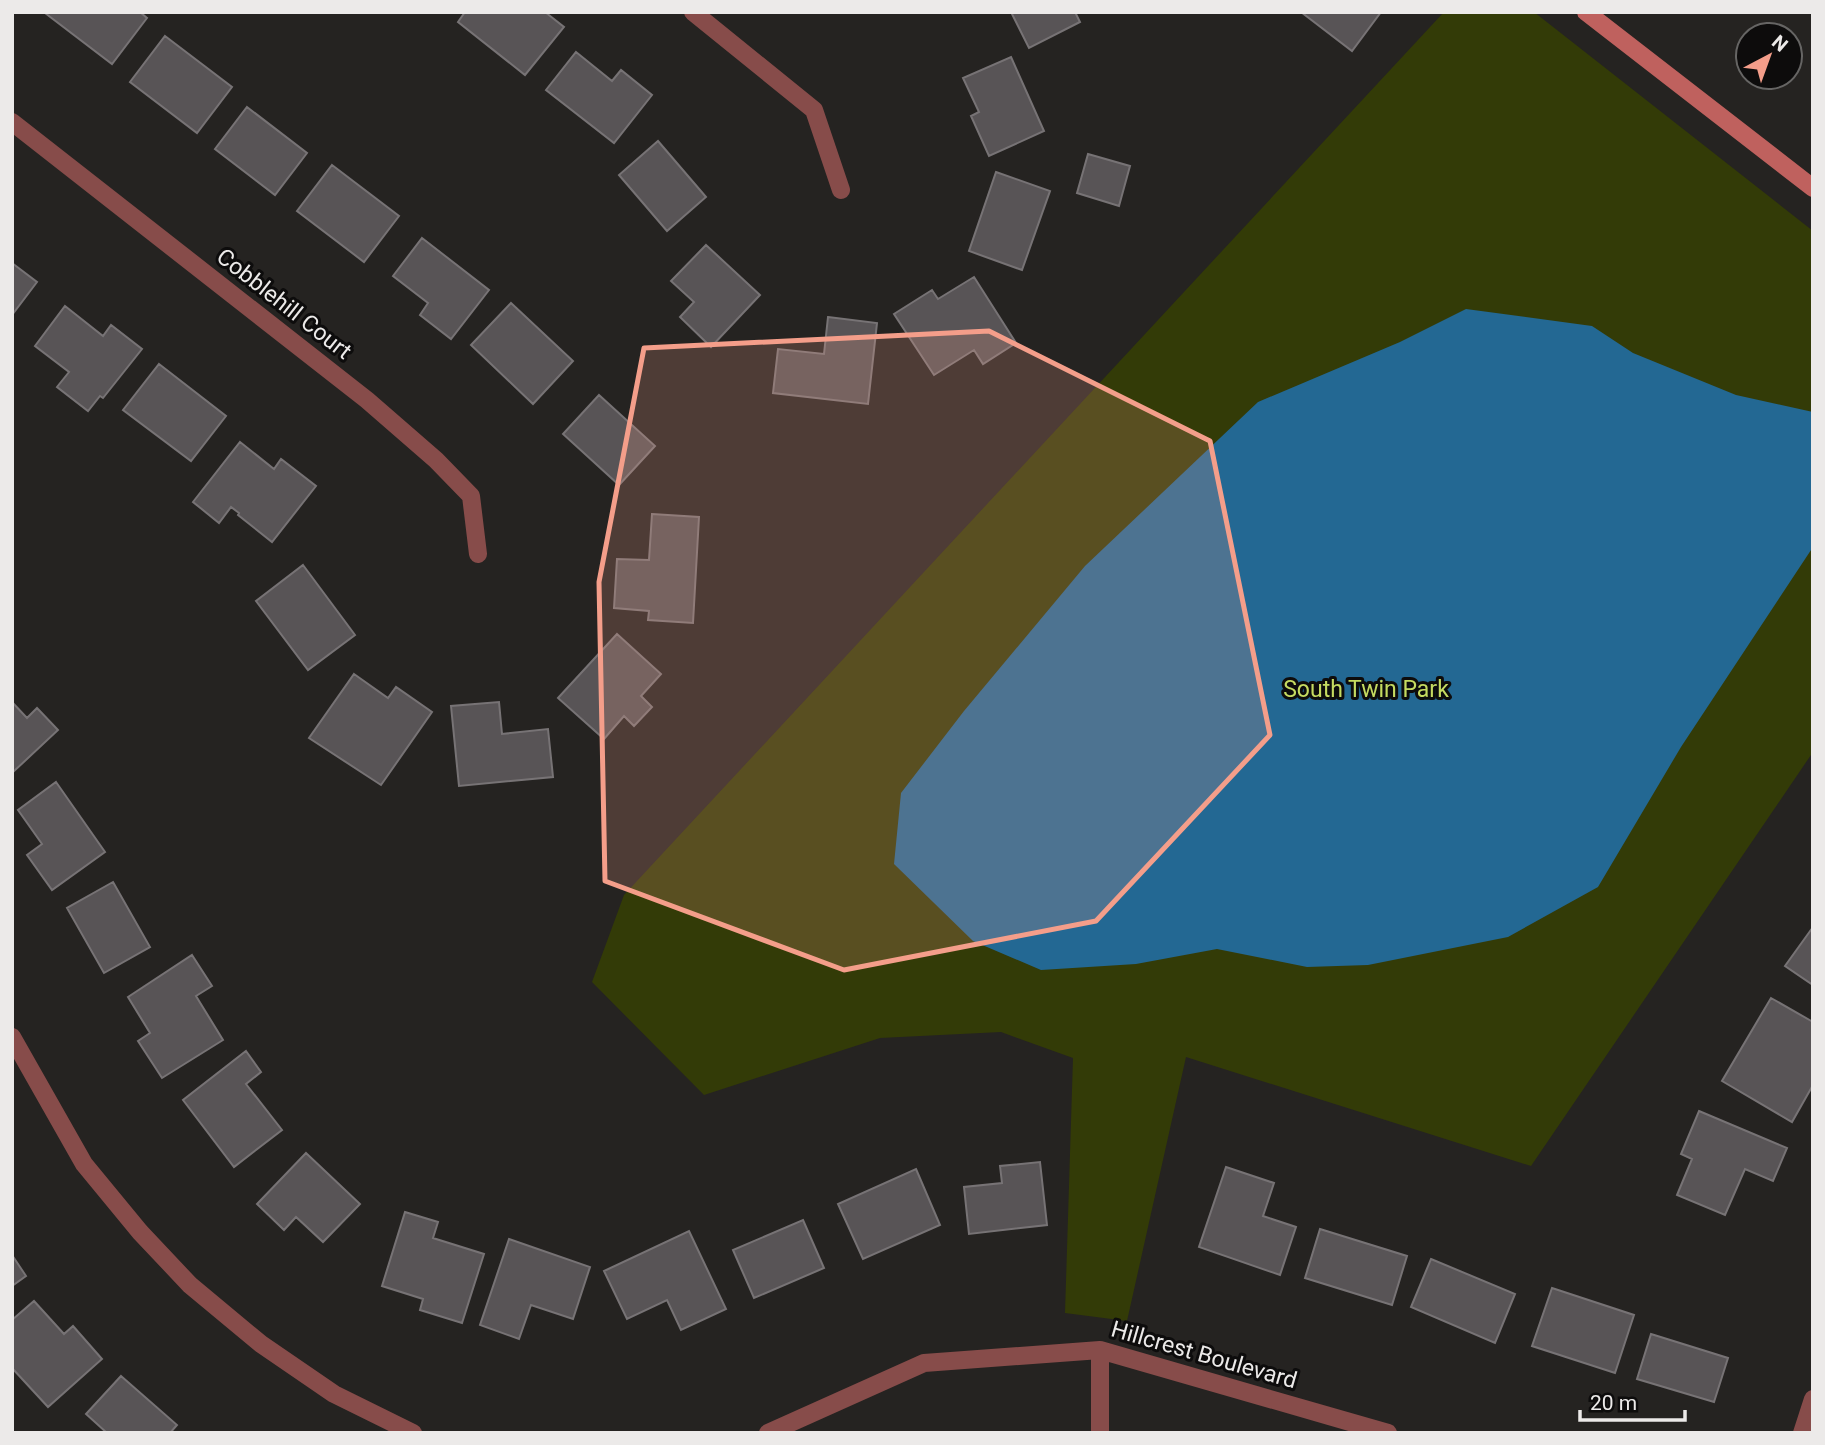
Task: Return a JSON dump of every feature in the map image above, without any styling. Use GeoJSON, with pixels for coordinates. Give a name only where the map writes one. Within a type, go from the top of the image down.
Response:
{"type":"FeatureCollection","features":[{"type":"Feature","properties":{"kind":"street"},"geometry":{"type":"LineString","coordinates":[[694,12],[814,110],[841,190]]}},
{"type":"Feature","properties":{"kind":"street"},"geometry":{"type":"LineString","coordinates":[[1586,12],[1813,188]]}},
{"type":"Feature","properties":{"kind":"street","name":"Cobblehill Court"},"geometry":{"type":"LineString","coordinates":[[12,122],[368,400],[436,460],[471,496],[478,554]]}},
{"type":"Feature","properties":{"kind":"street"},"geometry":{"type":"LineString","coordinates":[[12,1037],[84,1164],[140,1232],[190,1285],[261,1344],[334,1394],[413,1433]]}},
{"type":"Feature","properties":{"kind":"street"},"geometry":{"type":"LineString","coordinates":[[1100,1350],[1100,1433]]}},
{"type":"Feature","properties":{"kind":"street","name":"Hillcrest Boulevard"},"geometry":{"type":"LineString","coordinates":[[768,1433],[924,1363],[1100,1350],[1388,1433]]}},
{"type":"Feature","properties":{"kind":"street"},"geometry":{"type":"LineString","coordinates":[[1802,1433],[1813,1399]]}},
{"type":"Feature","properties":{"kind":"highlighted area"},"geometry":{"type":"Polygon","coordinates":[[[989,331],[1210,441],[1270,735],[1096,921],[844,970],[605,881],[599,582],[644,348],[989,331]]]}},
{"type":"Feature","properties":{"kind":"green space","name":"South Twin Park"},"geometry":{"type":"Polygon","coordinates":[[[1444,12],[1534,12],[1813,231],[1813,752],[1531,1166],[1186,1057],[1127,1321],[1065,1313],[1073,1058],[1001,1032],[880,1038],[704,1095],[592,982],[624,895],[1444,12]]]}},
{"type":"Feature","properties":{"kind":"water"},"geometry":{"type":"Polygon","coordinates":[[[1466,309],[1592,326],[1633,353],[1736,395],[1813,412],[1813,547],[1681,747],[1598,887],[1508,937],[1368,965],[1307,967],[1217,949],[1136,964],[1041,970],[973,941],[894,864],[901,793],[964,711],[1085,566],[1258,402],[1400,342],[1466,309]]]}},
{"type":"Feature","properties":{"kind":"building"},"geometry":{"type":"Polygon","coordinates":[[[140,12],[147,18],[112,64],[45,13],[140,12]]]}},
{"type":"Feature","properties":{"kind":"building"},"geometry":{"type":"Polygon","coordinates":[[[465,12],[545,12],[564,27],[525,75],[458,22],[465,12]]]}},
{"type":"Feature","properties":{"kind":"building"},"geometry":{"type":"Polygon","coordinates":[[[1011,12],[1075,12],[1080,22],[1029,48],[1011,12]]]}},
{"type":"Feature","properties":{"kind":"building"},"geometry":{"type":"Polygon","coordinates":[[[1301,12],[1381,12],[1352,51],[1301,12]]]}},
{"type":"Feature","properties":{"kind":"building"},"geometry":{"type":"Polygon","coordinates":[[[165,36],[232,87],[197,133],[130,82],[165,36]]]}},
{"type":"Feature","properties":{"kind":"building"},"geometry":{"type":"Polygon","coordinates":[[[576,52],[612,81],[621,70],[652,95],[614,143],[546,90],[576,52]]]}},
{"type":"Feature","properties":{"kind":"building"},"geometry":{"type":"Polygon","coordinates":[[[1011,57],[1044,131],[989,156],[971,116],[979,112],[963,78],[1011,57]]]}},
{"type":"Feature","properties":{"kind":"building"},"geometry":{"type":"Polygon","coordinates":[[[247,107],[307,153],[275,195],[215,149],[247,107]]]}},
{"type":"Feature","properties":{"kind":"building"},"geometry":{"type":"Polygon","coordinates":[[[658,141],[706,197],[667,231],[619,175],[658,141]]]}},
{"type":"Feature","properties":{"kind":"building"},"geometry":{"type":"Polygon","coordinates":[[[1088,154],[1130,166],[1119,206],[1077,193],[1088,154]]]}},
{"type":"Feature","properties":{"kind":"building"},"geometry":{"type":"Polygon","coordinates":[[[332,165],[399,216],[364,262],[297,211],[332,165]]]}},
{"type":"Feature","properties":{"kind":"building"},"geometry":{"type":"Polygon","coordinates":[[[996,172],[1050,191],[1022,270],[969,251],[996,172]]]}},
{"type":"Feature","properties":{"kind":"building"},"geometry":{"type":"Polygon","coordinates":[[[422,238],[489,290],[451,339],[420,315],[428,303],[393,276],[422,238]]]}},
{"type":"Feature","properties":{"kind":"building"},"geometry":{"type":"Polygon","coordinates":[[[706,245],[760,295],[711,347],[680,317],[694,302],[671,281],[706,245]]]}},
{"type":"Feature","properties":{"kind":"building"},"geometry":{"type":"Polygon","coordinates":[[[12,263],[37,282],[12,315],[12,263]]]}},
{"type":"Feature","properties":{"kind":"building"},"geometry":{"type":"Polygon","coordinates":[[[974,277],[1016,343],[983,364],[974,350],[934,375],[894,314],[932,290],[938,299],[974,277]]]}},
{"type":"Feature","properties":{"kind":"building"},"geometry":{"type":"Polygon","coordinates":[[[511,303],[573,361],[533,404],[471,345],[511,303]]]}},
{"type":"Feature","properties":{"kind":"building"},"geometry":{"type":"Polygon","coordinates":[[[65,306],[103,336],[111,325],[142,349],[103,398],[100,396],[88,411],[57,387],[69,372],[35,346],[65,306]]]}},
{"type":"Feature","properties":{"kind":"building"},"geometry":{"type":"Polygon","coordinates":[[[828,317],[877,323],[868,404],[773,393],[778,349],[824,354],[828,317]]]}},
{"type":"Feature","properties":{"kind":"building"},"geometry":{"type":"Polygon","coordinates":[[[159,364],[226,416],[191,461],[123,410],[159,364]]]}},
{"type":"Feature","properties":{"kind":"building"},"geometry":{"type":"Polygon","coordinates":[[[599,395],[655,446],[619,485],[563,434],[599,395]]]}},
{"type":"Feature","properties":{"kind":"building"},"geometry":{"type":"Polygon","coordinates":[[[240,442],[274,469],[281,459],[316,486],[272,542],[231,507],[219,523],[193,502],[240,442]]]}},
{"type":"Feature","properties":{"kind":"building"},"geometry":{"type":"Polygon","coordinates":[[[652,514],[699,517],[693,623],[648,620],[649,611],[614,608],[617,559],[649,560],[652,514]]]}},
{"type":"Feature","properties":{"kind":"building"},"geometry":{"type":"Polygon","coordinates":[[[303,565],[355,635],[308,670],[256,601],[303,565]]]}},
{"type":"Feature","properties":{"kind":"building"},"geometry":{"type":"Polygon","coordinates":[[[617,634],[661,674],[641,696],[652,707],[634,726],[624,716],[604,739],[558,698],[617,634]]]}},
{"type":"Feature","properties":{"kind":"building"},"geometry":{"type":"Polygon","coordinates":[[[354,674],[388,698],[396,687],[432,712],[381,785],[309,738],[354,674]]]}},
{"type":"Feature","properties":{"kind":"building"},"geometry":{"type":"Polygon","coordinates":[[[12,702],[27,718],[37,708],[58,730],[12,773],[12,702]]]}},
{"type":"Feature","properties":{"kind":"building"},"geometry":{"type":"Polygon","coordinates":[[[499,702],[502,734],[548,729],[553,777],[459,786],[451,706],[499,702]]]}},
{"type":"Feature","properties":{"kind":"building"},"geometry":{"type":"Polygon","coordinates":[[[56,782],[105,852],[52,890],[27,855],[42,844],[18,810],[56,782]]]}},
{"type":"Feature","properties":{"kind":"building"},"geometry":{"type":"Polygon","coordinates":[[[113,882],[150,947],[104,973],[67,908],[113,882]]]}},
{"type":"Feature","properties":{"kind":"building"},"geometry":{"type":"Polygon","coordinates":[[[1813,927],[1813,985],[1785,966],[1813,927]]]}},
{"type":"Feature","properties":{"kind":"building"},"geometry":{"type":"Polygon","coordinates":[[[192,955],[212,986],[196,996],[223,1040],[162,1078],[138,1041],[150,1033],[128,997],[192,955]]]}},
{"type":"Feature","properties":{"kind":"building"},"geometry":{"type":"Polygon","coordinates":[[[1771,998],[1813,1022],[1813,1085],[1792,1122],[1722,1081],[1771,998]]]}},
{"type":"Feature","properties":{"kind":"building"},"geometry":{"type":"Polygon","coordinates":[[[246,1051],[261,1072],[246,1084],[282,1130],[234,1167],[183,1100],[246,1051]]]}},
{"type":"Feature","properties":{"kind":"building"},"geometry":{"type":"Polygon","coordinates":[[[1699,1111],[1787,1148],[1773,1181],[1745,1169],[1725,1215],[1677,1195],[1692,1159],[1681,1154],[1699,1111]]]}},
{"type":"Feature","properties":{"kind":"building"},"geometry":{"type":"Polygon","coordinates":[[[306,1153],[360,1204],[323,1242],[296,1217],[284,1230],[257,1204],[306,1153]]]}},
{"type":"Feature","properties":{"kind":"building"},"geometry":{"type":"Polygon","coordinates":[[[1040,1162],[1047,1225],[969,1234],[964,1187],[1002,1183],[1000,1166],[1040,1162]]]}},
{"type":"Feature","properties":{"kind":"building"},"geometry":{"type":"Polygon","coordinates":[[[1226,1167],[1274,1183],[1263,1216],[1296,1227],[1280,1275],[1199,1247],[1226,1167]]]}},
{"type":"Feature","properties":{"kind":"building"},"geometry":{"type":"Polygon","coordinates":[[[916,1169],[940,1225],[863,1259],[838,1204],[916,1169]]]}},
{"type":"Feature","properties":{"kind":"building"},"geometry":{"type":"Polygon","coordinates":[[[405,1212],[438,1222],[433,1238],[484,1254],[462,1323],[420,1310],[423,1299],[382,1286],[405,1212]]]}},
{"type":"Feature","properties":{"kind":"building"},"geometry":{"type":"Polygon","coordinates":[[[803,1220],[824,1268],[754,1298],[733,1250],[803,1220]]]}},
{"type":"Feature","properties":{"kind":"building"},"geometry":{"type":"Polygon","coordinates":[[[1320,1229],[1407,1256],[1392,1305],[1305,1278],[1320,1229]]]}},
{"type":"Feature","properties":{"kind":"building"},"geometry":{"type":"Polygon","coordinates":[[[689,1231],[726,1309],[681,1330],[667,1300],[627,1319],[604,1271],[689,1231]]]}},
{"type":"Feature","properties":{"kind":"building"},"geometry":{"type":"Polygon","coordinates":[[[509,1239],[590,1267],[573,1319],[531,1305],[519,1339],[480,1325],[509,1239]]]}},
{"type":"Feature","properties":{"kind":"building"},"geometry":{"type":"Polygon","coordinates":[[[12,1255],[26,1276],[12,1286],[12,1255]]]}},
{"type":"Feature","properties":{"kind":"building"},"geometry":{"type":"Polygon","coordinates":[[[1431,1259],[1515,1294],[1495,1343],[1411,1307],[1431,1259]]]}},
{"type":"Feature","properties":{"kind":"building"},"geometry":{"type":"Polygon","coordinates":[[[1552,1288],[1634,1315],[1615,1373],[1532,1346],[1552,1288]]]}},
{"type":"Feature","properties":{"kind":"building"},"geometry":{"type":"Polygon","coordinates":[[[34,1301],[64,1334],[73,1326],[102,1359],[48,1407],[12,1368],[12,1320],[34,1301]]]}},
{"type":"Feature","properties":{"kind":"building"},"geometry":{"type":"Polygon","coordinates":[[[1651,1334],[1728,1358],[1714,1402],[1637,1379],[1651,1334]]]}},
{"type":"Feature","properties":{"kind":"building"},"geometry":{"type":"Polygon","coordinates":[[[121,1376],[177,1425],[170,1433],[107,1433],[86,1414],[121,1376]]]}}]}
